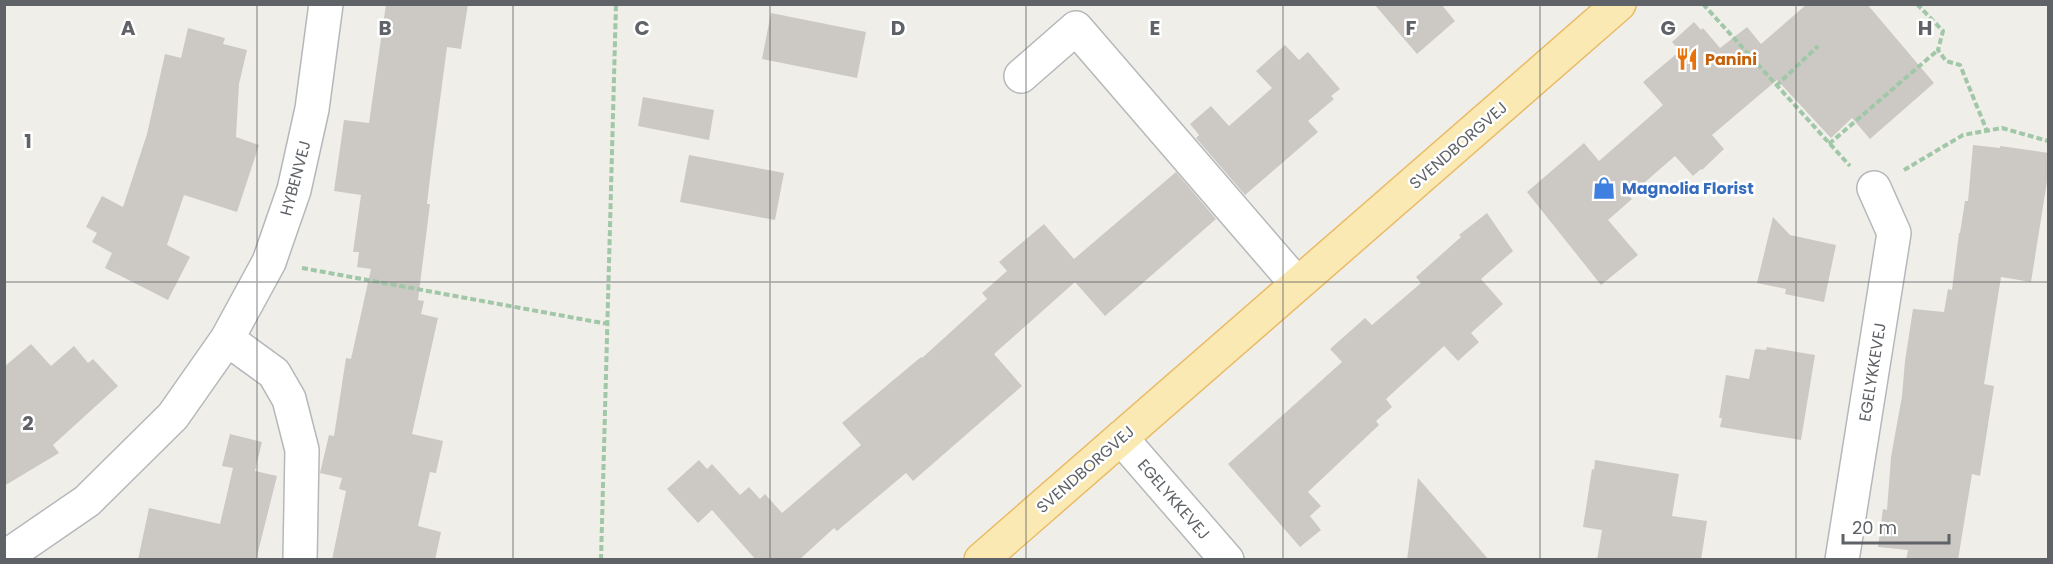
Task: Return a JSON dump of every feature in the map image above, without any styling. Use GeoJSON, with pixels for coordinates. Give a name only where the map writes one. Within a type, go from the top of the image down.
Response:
{"type":"FeatureCollection","features":[{"type":"Feature","properties":{"kind":"main road","name":"SVENDBORGVEJ"},"geometry":{"type":"LineString","coordinates":[[981,560],[1619,4]]}},
{"type":"Feature","properties":{"kind":"street","name":"HYBENVEJ"},"geometry":{"type":"LineString","coordinates":[[4,558],[87,501],[172,416],[227,339],[269,262],[294,190],[312,110],[326,4]]}},
{"type":"Feature","properties":{"kind":"street"},"geometry":{"type":"LineString","coordinates":[[1021,76],[1076,28],[1297,284]]}},
{"type":"Feature","properties":{"kind":"street","name":"EGELYKKEVEJ"},"geometry":{"type":"LineString","coordinates":[[1842,560],[1894,233],[1874,188]]}},
{"type":"Feature","properties":{"kind":"street"},"geometry":{"type":"LineString","coordinates":[[227,339],[274,373],[289,399],[302,450],[300,560]]}},
{"type":"Feature","properties":{"kind":"street","name":"EGELYKKEVEJ"},"geometry":{"type":"LineString","coordinates":[[1121,438],[1227,560]]}},
{"type":"Feature","properties":{"kind":"path"},"geometry":{"type":"LineString","coordinates":[[601,560],[616,4]]}},
{"type":"Feature","properties":{"kind":"path"},"geometry":{"type":"LineString","coordinates":[[1703,4],[1829,144],[1874,188],[1964,135],[2002,128],[2049,141]]}},
{"type":"Feature","properties":{"kind":"path"},"geometry":{"type":"LineString","coordinates":[[1829,144],[1938,50],[1943,31],[1917,4]]}},
{"type":"Feature","properties":{"kind":"path"},"geometry":{"type":"LineString","coordinates":[[1776,86],[1818,46]]}},
{"type":"Feature","properties":{"kind":"path"},"geometry":{"type":"LineString","coordinates":[[1938,50],[1946,62],[1960,65],[1987,130]]}},
{"type":"Feature","properties":{"kind":"path"},"geometry":{"type":"LineString","coordinates":[[269,262],[608,324]]}},
{"type":"Feature","properties":{"kind":"building"},"geometry":{"type":"Polygon","coordinates":[[[386,4],[468,4],[461,49],[447,47],[427,204],[430,204],[418,300],[424,301],[421,314],[438,318],[412,434],[443,441],[436,473],[430,472],[418,526],[441,532],[435,560],[332,560],[346,491],[339,489],[342,478],[320,473],[329,435],[334,436],[346,358],[351,359],[371,269],[357,267],[359,252],[353,252],[361,195],[334,191],[344,120],[369,123],[386,4]]]}},
{"type":"Feature","properties":{"kind":"building"},"geometry":{"type":"Polygon","coordinates":[[[1374,4],[1441,4],[1455,21],[1417,54],[1374,4]]]}},
{"type":"Feature","properties":{"kind":"building"},"geometry":{"type":"Polygon","coordinates":[[[1807,4],[1867,4],[1934,83],[1870,139],[1852,118],[1831,138],[1777,80],[1712,135],[1724,149],[1702,170],[1693,176],[1675,156],[1629,196],[1632,199],[1608,220],[1638,255],[1601,285],[1527,192],[1584,143],[1599,161],[1663,105],[1643,82],[1680,51],[1672,42],[1694,22],[1701,30],[1703,28],[1720,48],[1747,27],[1761,44],[1807,4]]]}},
{"type":"Feature","properties":{"kind":"building"},"geometry":{"type":"Polygon","coordinates":[[[771,13],[866,32],[857,78],[762,59],[771,13]]]}},
{"type":"Feature","properties":{"kind":"building"},"geometry":{"type":"Polygon","coordinates":[[[188,28],[225,38],[223,44],[247,50],[239,84],[236,137],[259,145],[237,212],[184,195],[167,245],[190,257],[168,300],[105,268],[112,253],[92,242],[97,233],[86,227],[102,196],[123,207],[147,134],[165,54],[181,58],[188,28]]]}},
{"type":"Feature","properties":{"kind":"building"},"geometry":{"type":"Polygon","coordinates":[[[1285,45],[1299,60],[1308,52],[1340,89],[1331,96],[1334,99],[1308,121],[1318,132],[1245,195],[1196,138],[1199,135],[1190,124],[1211,106],[1229,126],[1272,88],[1256,71],[1285,45]]]}},
{"type":"Feature","properties":{"kind":"building"},"geometry":{"type":"Polygon","coordinates":[[[643,97],[714,110],[709,140],[638,126],[643,97]]]}},
{"type":"Feature","properties":{"kind":"building"},"geometry":{"type":"Polygon","coordinates":[[[1973,145],[2000,148],[2000,146],[2049,153],[2049,169],[2031,282],[2001,277],[1984,384],[1994,386],[1980,476],[1972,474],[1958,560],[1906,560],[1908,550],[1878,547],[1883,509],[1887,510],[1891,457],[1902,396],[1913,309],[1944,312],[1948,289],[1952,290],[1959,233],[1965,201],[1968,201],[1973,145]]]}},
{"type":"Feature","properties":{"kind":"building"},"geometry":{"type":"Polygon","coordinates":[[[689,155],[784,173],[775,220],[680,202],[689,155]]]}},
{"type":"Feature","properties":{"kind":"building"},"geometry":{"type":"Polygon","coordinates":[[[1176,172],[1216,219],[1105,316],[1075,282],[994,354],[1022,386],[913,481],[906,473],[837,531],[834,528],[799,560],[756,560],[712,510],[698,523],[667,489],[699,460],[707,469],[712,464],[740,495],[749,487],[760,499],[765,494],[782,513],[861,445],[842,423],[922,358],[987,299],[982,293],[1007,271],[999,262],[1044,224],[1074,259],[1176,172]]]}},
{"type":"Feature","properties":{"kind":"building"},"geometry":{"type":"Polygon","coordinates":[[[1487,213],[1513,251],[1481,279],[1503,304],[1471,333],[1479,342],[1458,361],[1444,346],[1386,399],[1392,407],[1376,421],[1379,425],[1308,492],[1321,506],[1310,516],[1321,530],[1300,547],[1228,464],[1342,362],[1330,349],[1365,318],[1372,325],[1421,283],[1416,277],[1461,237],[1459,235],[1487,213]]]}},
{"type":"Feature","properties":{"kind":"building"},"geometry":{"type":"Polygon","coordinates":[[[1773,217],[1790,235],[1836,245],[1824,302],[1785,294],[1786,289],[1757,283],[1773,217]]]}},
{"type":"Feature","properties":{"kind":"building"},"geometry":{"type":"Polygon","coordinates":[[[31,344],[51,366],[74,346],[88,363],[93,359],[118,386],[53,445],[59,453],[4,486],[4,367],[31,344]]]}},
{"type":"Feature","properties":{"kind":"building"},"geometry":{"type":"Polygon","coordinates":[[[1767,347],[1815,355],[1801,440],[1720,427],[1722,418],[1719,418],[1726,375],[1749,379],[1755,349],[1766,350],[1767,347]]]}},
{"type":"Feature","properties":{"kind":"building"},"geometry":{"type":"Polygon","coordinates":[[[230,434],[262,442],[255,471],[277,476],[256,560],[138,560],[149,508],[220,524],[233,468],[222,466],[230,434]]]}},
{"type":"Feature","properties":{"kind":"building"},"geometry":{"type":"Polygon","coordinates":[[[1595,460],[1679,474],[1672,516],[1707,521],[1701,560],[1597,560],[1602,530],[1583,527],[1595,460]]]}},
{"type":"Feature","properties":{"kind":"building"},"geometry":{"type":"Polygon","coordinates":[[[1418,478],[1489,560],[1407,560],[1418,478]]]}},
{"type":"Feature","properties":{"kind":"place","name":"Panini"},"geometry":{"type":"Point","coordinates":[1687,59]}},
{"type":"Feature","properties":{"kind":"place","name":"Magnolia Florist"},"geometry":{"type":"Point","coordinates":[1604,188]}}]}
